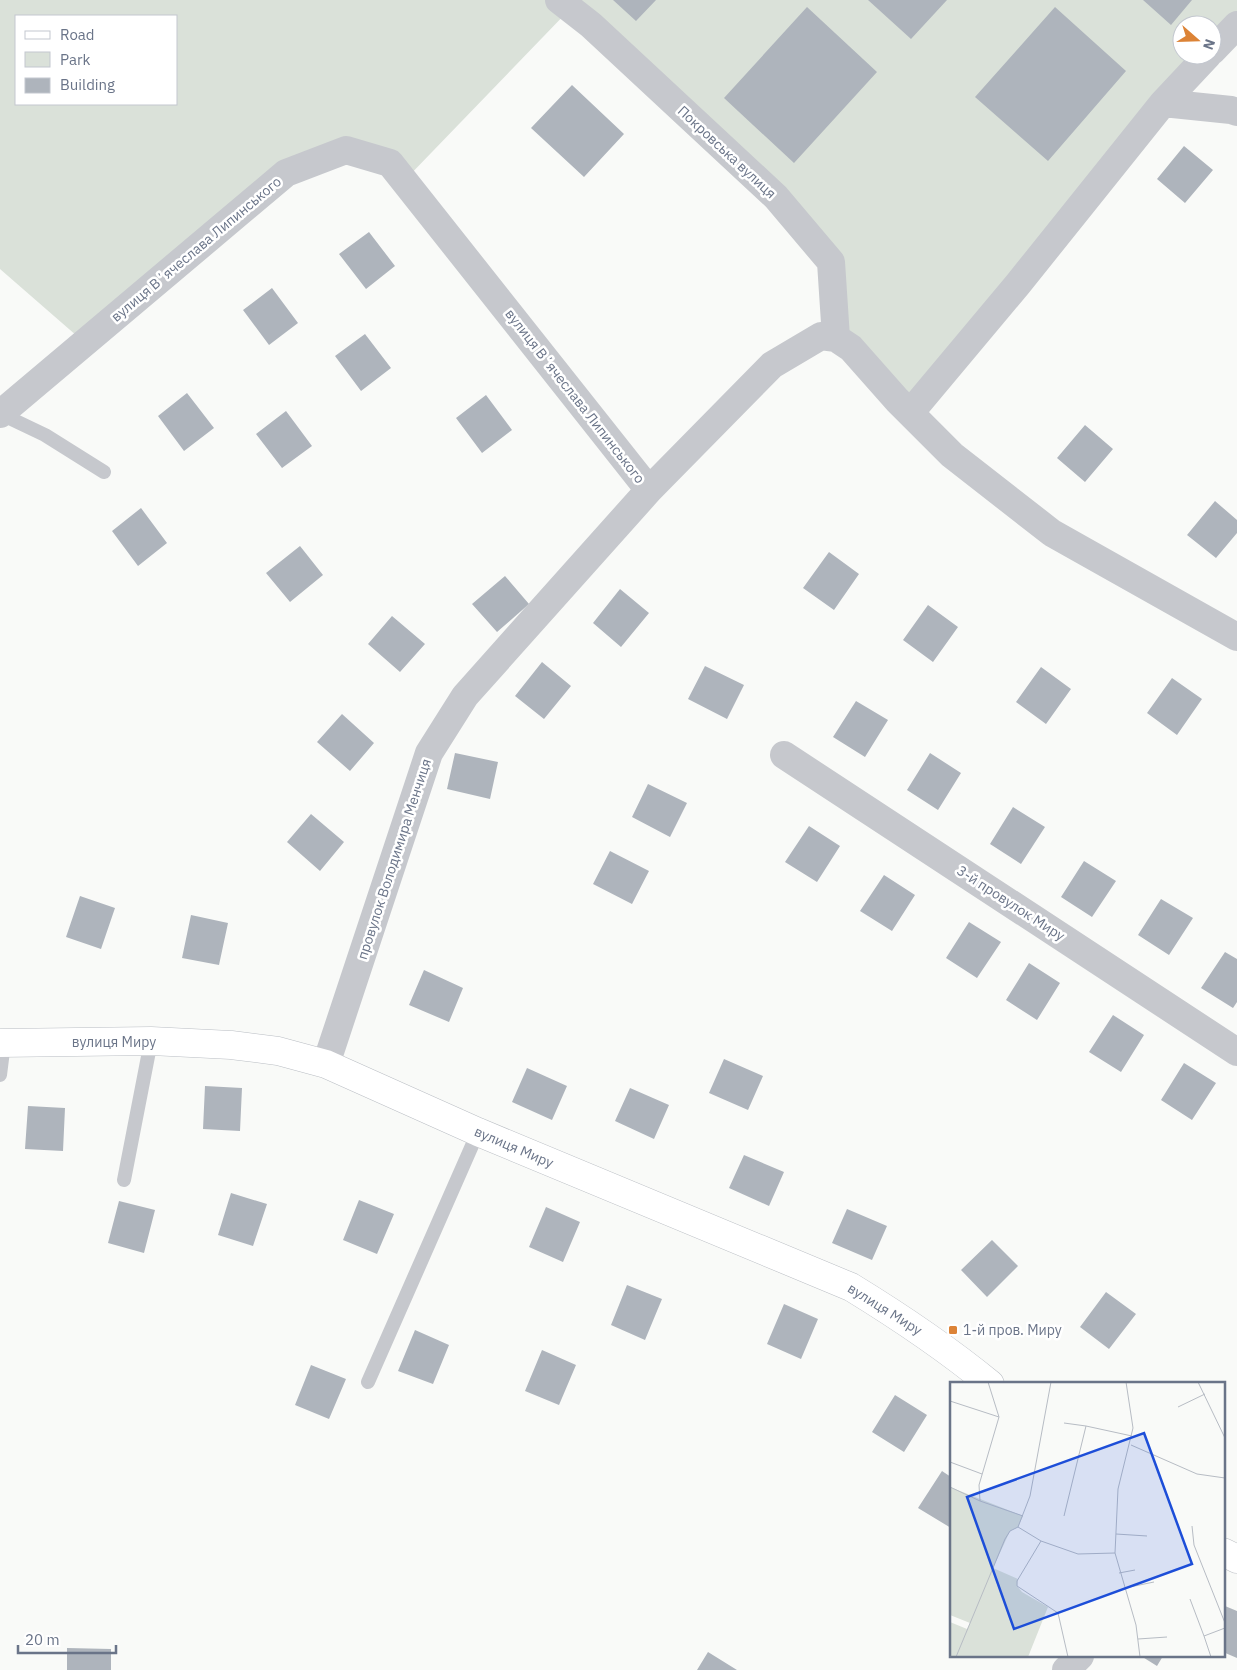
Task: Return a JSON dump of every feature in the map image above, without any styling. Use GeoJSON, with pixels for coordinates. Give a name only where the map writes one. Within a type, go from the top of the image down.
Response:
{"type":"FeatureCollection","features":[{"type":"Feature","properties":{"kind":"street","name":"Покровська вулиця"},"geometry":{"type":"LineString","coordinates":[[559,0],[591,25],[776,197],[831,262],[836,338]]}},
{"type":"Feature","properties":{"kind":"street"},"geometry":{"type":"LineString","coordinates":[[1222,40],[1237,24]]}},
{"type":"Feature","properties":{"kind":"street"},"geometry":{"type":"LineString","coordinates":[[910,413],[1018,284],[1163,103],[1199,65]]}},
{"type":"Feature","properties":{"kind":"street"},"geometry":{"type":"LineString","coordinates":[[1163,103],[1237,112]]}},
{"type":"Feature","properties":{"kind":"street","name":"вулиця Вʼячеслава Липинського"},"geometry":{"type":"LineString","coordinates":[[1,414],[286,173],[346,150],[390,163],[649,490],[772,365],[821,336],[836,338]]}},
{"type":"Feature","properties":{"kind":"street"},"geometry":{"type":"LineString","coordinates":[[836,338],[851,348],[910,413],[952,455],[1052,533],[1237,637]]}},
{"type":"Feature","properties":{"kind":"street","name":"провулок Володимира Менчиця"},"geometry":{"type":"LineString","coordinates":[[326,1064],[429,753],[465,696],[649,490]]}},
{"type":"Feature","properties":{"kind":"street","name":"3-й провулок Миру"},"geometry":{"type":"LineString","coordinates":[[784,755],[1237,1052]]}},
{"type":"Feature","properties":{"kind":"street","name":"вулиця Миру"},"geometry":{"type":"LineString","coordinates":[[2,1043],[151,1041],[232,1045],[278,1051],[326,1064],[478,1132],[851,1287],[906,1321],[954,1355],[988,1382]]}},
{"type":"Feature","properties":{"kind":"street"},"geometry":{"type":"LineString","coordinates":[[1224,1552],[1237,1559]]}},
{"type":"Feature","properties":{"kind":"street"},"geometry":{"type":"LineString","coordinates":[[1066,1670],[1078,1658]]}},
{"type":"Feature","properties":{"kind":"lane"},"geometry":{"type":"LineString","coordinates":[[1,414],[45,435],[104,472]]}},
{"type":"Feature","properties":{"kind":"lane"},"geometry":{"type":"LineString","coordinates":[[124,1180],[151,1041]]}},
{"type":"Feature","properties":{"kind":"lane"},"geometry":{"type":"LineString","coordinates":[[0,1075],[2,1043]]}},
{"type":"Feature","properties":{"kind":"lane"},"geometry":{"type":"LineString","coordinates":[[368,1382],[478,1132]]}},
{"type":"Feature","properties":{"kind":"green space"},"geometry":{"type":"Polygon","coordinates":[[[0,0],[1237,0],[1237,25],[1222,41],[1222,15],[1172,15],[1172,65],[1200,65],[910,413],[836,338],[831,262],[570,9],[404,181],[346,150],[286,173],[85,343],[0,269],[0,0]]]}},
{"type":"Feature","properties":{"kind":"building"},"geometry":{"type":"Polygon","coordinates":[[[613,0],[656,0],[636,21],[613,0]]]}},
{"type":"Feature","properties":{"kind":"building"},"geometry":{"type":"Polygon","coordinates":[[[868,0],[947,0],[911,39],[868,0]]]}},
{"type":"Feature","properties":{"kind":"building"},"geometry":{"type":"Polygon","coordinates":[[[1143,0],[1192,0],[1179,15],[1172,15],[1171,25],[1143,0]]]}},
{"type":"Feature","properties":{"kind":"building"},"geometry":{"type":"Polygon","coordinates":[[[807,7],[877,72],[794,163],[724,98],[807,7]]]}},
{"type":"Feature","properties":{"kind":"building"},"geometry":{"type":"Polygon","coordinates":[[[1055,7],[1126,71],[1048,161],[975,97],[1055,7]]]}},
{"type":"Feature","properties":{"kind":"building"},"geometry":{"type":"Polygon","coordinates":[[[572,85],[624,134],[584,177],[531,128],[572,85]]]}},
{"type":"Feature","properties":{"kind":"building"},"geometry":{"type":"Polygon","coordinates":[[[1184,146],[1213,170],[1185,203],[1157,179],[1184,146]]]}},
{"type":"Feature","properties":{"kind":"building"},"geometry":{"type":"Polygon","coordinates":[[[369,232],[395,266],[366,289],[339,254],[369,232]]]}},
{"type":"Feature","properties":{"kind":"building"},"geometry":{"type":"Polygon","coordinates":[[[272,288],[298,323],[269,345],[243,310],[272,288]]]}},
{"type":"Feature","properties":{"kind":"building"},"geometry":{"type":"Polygon","coordinates":[[[365,334],[391,368],[361,391],[335,356],[365,334]]]}},
{"type":"Feature","properties":{"kind":"building"},"geometry":{"type":"Polygon","coordinates":[[[187,393],[214,428],[184,451],[158,416],[187,393]]]}},
{"type":"Feature","properties":{"kind":"building"},"geometry":{"type":"Polygon","coordinates":[[[486,395],[512,430],[482,453],[456,418],[486,395]]]}},
{"type":"Feature","properties":{"kind":"building"},"geometry":{"type":"Polygon","coordinates":[[[286,411],[312,446],[282,468],[256,434],[286,411]]]}},
{"type":"Feature","properties":{"kind":"building"},"geometry":{"type":"Polygon","coordinates":[[[1085,425],[1113,449],[1085,482],[1057,458],[1085,425]]]}},
{"type":"Feature","properties":{"kind":"building"},"geometry":{"type":"Polygon","coordinates":[[[1215,501],[1237,520],[1237,533],[1216,558],[1187,535],[1215,501]]]}},
{"type":"Feature","properties":{"kind":"building"},"geometry":{"type":"Polygon","coordinates":[[[141,508],[167,543],[138,566],[112,531],[141,508]]]}},
{"type":"Feature","properties":{"kind":"building"},"geometry":{"type":"Polygon","coordinates":[[[300,546],[323,575],[290,602],[266,573],[300,546]]]}},
{"type":"Feature","properties":{"kind":"building"},"geometry":{"type":"Polygon","coordinates":[[[829,552],[859,574],[834,610],[803,588],[829,552]]]}},
{"type":"Feature","properties":{"kind":"building"},"geometry":{"type":"Polygon","coordinates":[[[505,576],[529,604],[497,632],[472,604],[505,576]]]}},
{"type":"Feature","properties":{"kind":"building"},"geometry":{"type":"Polygon","coordinates":[[[620,589],[649,613],[621,647],[593,623],[620,589]]]}},
{"type":"Feature","properties":{"kind":"building"},"geometry":{"type":"Polygon","coordinates":[[[928,605],[958,627],[933,662],[903,640],[928,605]]]}},
{"type":"Feature","properties":{"kind":"building"},"geometry":{"type":"Polygon","coordinates":[[[392,616],[425,644],[400,672],[368,644],[392,616]]]}},
{"type":"Feature","properties":{"kind":"building"},"geometry":{"type":"Polygon","coordinates":[[[542,662],[571,686],[544,719],[515,696],[542,662]]]}},
{"type":"Feature","properties":{"kind":"building"},"geometry":{"type":"Polygon","coordinates":[[[705,666],[744,685],[727,719],[688,699],[705,666]]]}},
{"type":"Feature","properties":{"kind":"building"},"geometry":{"type":"Polygon","coordinates":[[[1041,667],[1071,689],[1046,724],[1016,702],[1041,667]]]}},
{"type":"Feature","properties":{"kind":"building"},"geometry":{"type":"Polygon","coordinates":[[[1172,678],[1202,699],[1177,735],[1147,713],[1172,678]]]}},
{"type":"Feature","properties":{"kind":"building"},"geometry":{"type":"Polygon","coordinates":[[[856,701],[888,720],[865,757],[833,737],[856,701]]]}},
{"type":"Feature","properties":{"kind":"building"},"geometry":{"type":"Polygon","coordinates":[[[342,714],[374,743],[350,771],[317,742],[342,714]]]}},
{"type":"Feature","properties":{"kind":"building"},"geometry":{"type":"Polygon","coordinates":[[[455,753],[498,762],[490,799],[447,789],[455,753]]]}},
{"type":"Feature","properties":{"kind":"building"},"geometry":{"type":"Polygon","coordinates":[[[930,753],[961,773],[938,810],[907,790],[930,753]]]}},
{"type":"Feature","properties":{"kind":"building"},"geometry":{"type":"Polygon","coordinates":[[[648,784],[687,803],[670,837],[632,817],[648,784]]]}},
{"type":"Feature","properties":{"kind":"building"},"geometry":{"type":"Polygon","coordinates":[[[1013,807],[1045,827],[1021,864],[990,844],[1013,807]]]}},
{"type":"Feature","properties":{"kind":"building"},"geometry":{"type":"Polygon","coordinates":[[[311,814],[344,842],[320,871],[287,842],[311,814]]]}},
{"type":"Feature","properties":{"kind":"building"},"geometry":{"type":"Polygon","coordinates":[[[809,826],[840,846],[817,882],[785,862],[809,826]]]}},
{"type":"Feature","properties":{"kind":"building"},"geometry":{"type":"Polygon","coordinates":[[[610,851],[649,871],[632,904],[593,884],[610,851]]]}},
{"type":"Feature","properties":{"kind":"building"},"geometry":{"type":"Polygon","coordinates":[[[1084,861],[1116,881],[1092,917],[1061,897],[1084,861]]]}},
{"type":"Feature","properties":{"kind":"building"},"geometry":{"type":"Polygon","coordinates":[[[884,875],[915,895],[892,931],[860,911],[884,875]]]}},
{"type":"Feature","properties":{"kind":"building"},"geometry":{"type":"Polygon","coordinates":[[[80,896],[115,908],[101,949],[66,937],[80,896]]]}},
{"type":"Feature","properties":{"kind":"building"},"geometry":{"type":"Polygon","coordinates":[[[1161,899],[1193,918],[1169,955],[1138,935],[1161,899]]]}},
{"type":"Feature","properties":{"kind":"building"},"geometry":{"type":"Polygon","coordinates":[[[191,915],[228,923],[219,965],[182,958],[191,915]]]}},
{"type":"Feature","properties":{"kind":"building"},"geometry":{"type":"Polygon","coordinates":[[[969,922],[1001,942],[977,978],[946,958],[969,922]]]}},
{"type":"Feature","properties":{"kind":"building"},"geometry":{"type":"Polygon","coordinates":[[[1225,952],[1237,959],[1237,1002],[1233,1008],[1201,988],[1225,952]]]}},
{"type":"Feature","properties":{"kind":"building"},"geometry":{"type":"Polygon","coordinates":[[[1029,963],[1060,983],[1037,1020],[1006,1000],[1029,963]]]}},
{"type":"Feature","properties":{"kind":"building"},"geometry":{"type":"Polygon","coordinates":[[[424,970],[463,988],[449,1022],[409,1005],[424,970]]]}},
{"type":"Feature","properties":{"kind":"building"},"geometry":{"type":"Polygon","coordinates":[[[1113,1015],[1144,1035],[1121,1072],[1089,1052],[1113,1015]]]}},
{"type":"Feature","properties":{"kind":"building"},"geometry":{"type":"Polygon","coordinates":[[[724,1059],[763,1076],[748,1110],[709,1093],[724,1059]]]}},
{"type":"Feature","properties":{"kind":"building"},"geometry":{"type":"Polygon","coordinates":[[[1184,1063],[1216,1083],[1192,1120],[1161,1100],[1184,1063]]]}},
{"type":"Feature","properties":{"kind":"building"},"geometry":{"type":"Polygon","coordinates":[[[527,1068],[567,1086],[552,1120],[512,1102],[527,1068]]]}},
{"type":"Feature","properties":{"kind":"building"},"geometry":{"type":"Polygon","coordinates":[[[205,1086],[242,1088],[240,1131],[203,1129],[205,1086]]]}},
{"type":"Feature","properties":{"kind":"building"},"geometry":{"type":"Polygon","coordinates":[[[630,1088],[669,1105],[654,1139],[615,1121],[630,1088]]]}},
{"type":"Feature","properties":{"kind":"building"},"geometry":{"type":"Polygon","coordinates":[[[28,1106],[65,1108],[63,1151],[25,1149],[28,1106]]]}},
{"type":"Feature","properties":{"kind":"building"},"geometry":{"type":"Polygon","coordinates":[[[744,1155],[784,1172],[769,1206],[729,1188],[744,1155]]]}},
{"type":"Feature","properties":{"kind":"building"},"geometry":{"type":"Polygon","coordinates":[[[231,1193],[267,1204],[253,1246],[218,1235],[231,1193]]]}},
{"type":"Feature","properties":{"kind":"building"},"geometry":{"type":"Polygon","coordinates":[[[359,1200],[394,1214],[377,1254],[343,1240],[359,1200]]]}},
{"type":"Feature","properties":{"kind":"building"},"geometry":{"type":"Polygon","coordinates":[[[119,1201],[155,1210],[144,1253],[108,1243],[119,1201]]]}},
{"type":"Feature","properties":{"kind":"building"},"geometry":{"type":"Polygon","coordinates":[[[546,1207],[580,1222],[563,1262],[529,1247],[546,1207]]]}},
{"type":"Feature","properties":{"kind":"building"},"geometry":{"type":"Polygon","coordinates":[[[847,1209],[887,1226],[872,1260],[832,1243],[847,1209]]]}},
{"type":"Feature","properties":{"kind":"building"},"geometry":{"type":"Polygon","coordinates":[[[992,1240],[1018,1266],[987,1297],[961,1270],[992,1240]]]}},
{"type":"Feature","properties":{"kind":"building"},"geometry":{"type":"Polygon","coordinates":[[[627,1285],[662,1299],[645,1340],[611,1325],[627,1285]]]}},
{"type":"Feature","properties":{"kind":"building"},"geometry":{"type":"Polygon","coordinates":[[[1106,1292],[1136,1314],[1109,1349],[1080,1327],[1106,1292]]]}},
{"type":"Feature","properties":{"kind":"building"},"geometry":{"type":"Polygon","coordinates":[[[784,1304],[818,1319],[801,1359],[767,1344],[784,1304]]]}},
{"type":"Feature","properties":{"kind":"building"},"geometry":{"type":"Polygon","coordinates":[[[415,1330],[449,1345],[433,1384],[398,1371],[415,1330]]]}},
{"type":"Feature","properties":{"kind":"building"},"geometry":{"type":"Polygon","coordinates":[[[542,1350],[576,1365],[559,1405],[525,1391],[542,1350]]]}},
{"type":"Feature","properties":{"kind":"building"},"geometry":{"type":"Polygon","coordinates":[[[311,1365],[346,1379],[329,1419],[295,1405],[311,1365]]]}},
{"type":"Feature","properties":{"kind":"building"},"geometry":{"type":"Polygon","coordinates":[[[895,1395],[927,1415],[904,1452],[872,1432],[895,1395]]]}},
{"type":"Feature","properties":{"kind":"building"},"geometry":{"type":"Polygon","coordinates":[[[942,1471],[950,1476],[950,1527],[918,1508],[942,1471]]]}},
{"type":"Feature","properties":{"kind":"building"},"geometry":{"type":"Polygon","coordinates":[[[1225,1606],[1237,1611],[1237,1658],[1224,1652],[1225,1606]]]}},
{"type":"Feature","properties":{"kind":"building"},"geometry":{"type":"Polygon","coordinates":[[[67,1648],[111,1649],[111,1670],[67,1670],[67,1648]]]}},
{"type":"Feature","properties":{"kind":"building"},"geometry":{"type":"Polygon","coordinates":[[[708,1652],[737,1670],[697,1670],[708,1652]]]}},
{"type":"Feature","properties":{"kind":"building"},"geometry":{"type":"Polygon","coordinates":[[[1144,1658],[1162,1658],[1157,1666],[1144,1658]]]}},
{"type":"Feature","properties":{"kind":"place","name":"1-й пров. Миру"},"geometry":{"type":"Point","coordinates":[953,1330]}}]}
